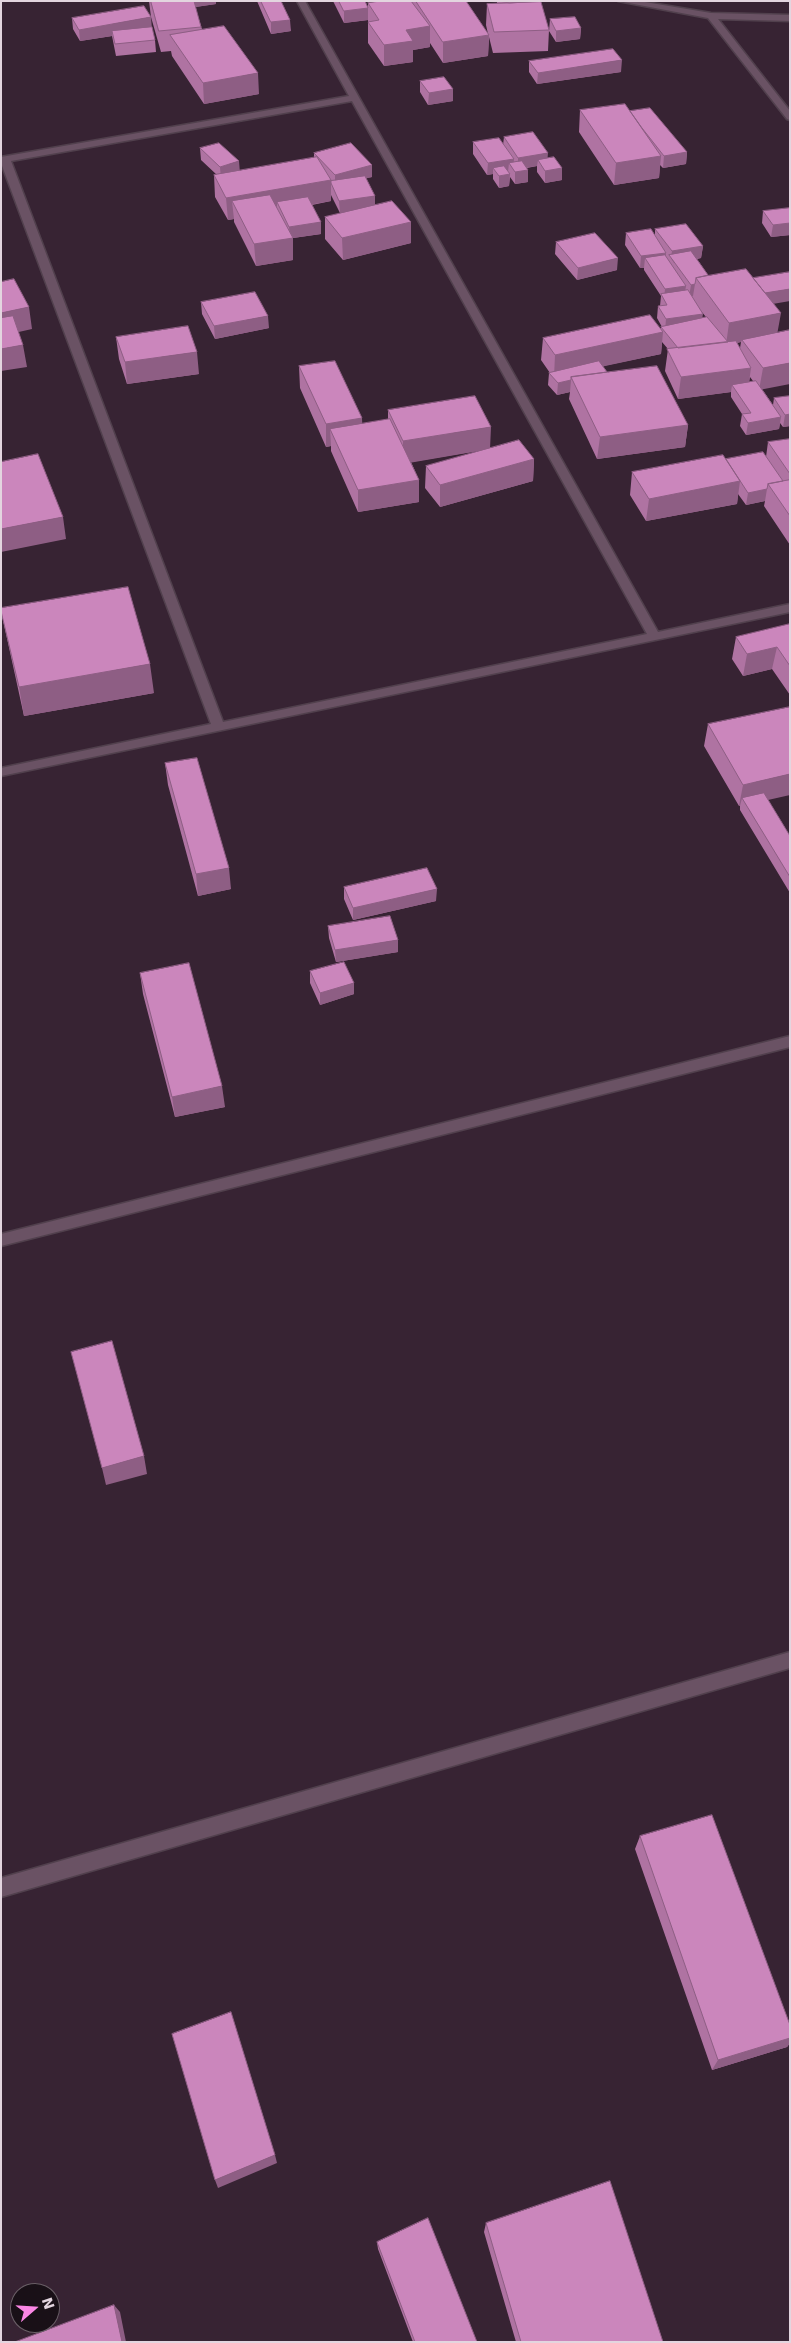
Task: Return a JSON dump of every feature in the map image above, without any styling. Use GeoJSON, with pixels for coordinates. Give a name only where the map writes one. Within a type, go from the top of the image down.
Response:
{"type":"FeatureCollection","features":[{"type":"Feature","properties":{"kind":"street"},"geometry":{"type":"LineString","coordinates":[[301,1],[654,636]]}},
{"type":"Feature","properties":{"kind":"street"},"geometry":{"type":"LineString","coordinates":[[622,1],[711,16],[790,18]]}},
{"type":"Feature","properties":{"kind":"street"},"geometry":{"type":"LineString","coordinates":[[711,16],[790,117]]}},
{"type":"Feature","properties":{"kind":"street"},"geometry":{"type":"LineString","coordinates":[[219,728],[3,160],[354,98]]}},
{"type":"Feature","properties":{"kind":"street"},"geometry":{"type":"LineString","coordinates":[[1,772],[790,608]]}},
{"type":"Feature","properties":{"kind":"street"},"geometry":{"type":"LineString","coordinates":[[1,1240],[790,1041]]}},
{"type":"Feature","properties":{"kind":"street"},"geometry":{"type":"LineString","coordinates":[[1,1888],[790,1660]]}},
{"type":"Feature","properties":{"kind":"building"},"geometry":{"type":"Polygon","coordinates":[[[151,1],[194,1],[201,27],[159,31],[151,1]]]}},
{"type":"Feature","properties":{"kind":"building"},"geometry":{"type":"Polygon","coordinates":[[[261,1],[281,1],[290,20],[271,22],[261,1]]]}},
{"type":"Feature","properties":{"kind":"building"},"geometry":{"type":"Polygon","coordinates":[[[339,1],[365,1],[368,8],[344,11],[339,1]]]}},
{"type":"Feature","properties":{"kind":"building"},"geometry":{"type":"Polygon","coordinates":[[[411,1],[430,26],[406,30],[413,41],[384,45],[368,22],[379,20],[368,3],[411,1]]]}},
{"type":"Feature","properties":{"kind":"building"},"geometry":{"type":"Polygon","coordinates":[[[416,1],[466,1],[489,35],[443,42],[416,1]]]}},
{"type":"Feature","properties":{"kind":"building"},"geometry":{"type":"Polygon","coordinates":[[[499,1],[540,1],[510,3],[499,1]]]}},
{"type":"Feature","properties":{"kind":"building"},"geometry":{"type":"Polygon","coordinates":[[[541,2],[549,30],[494,32],[487,4],[541,2]]]}},
{"type":"Feature","properties":{"kind":"building"},"geometry":{"type":"Polygon","coordinates":[[[144,6],[151,17],[79,30],[72,18],[144,6]]]}},
{"type":"Feature","properties":{"kind":"building"},"geometry":{"type":"Polygon","coordinates":[[[575,17],[581,28],[556,31],[550,19],[575,17]]]}},
{"type":"Feature","properties":{"kind":"building"},"geometry":{"type":"Polygon","coordinates":[[[224,26],[258,73],[203,83],[170,35],[224,26]]]}},
{"type":"Feature","properties":{"kind":"building"},"geometry":{"type":"Polygon","coordinates":[[[152,27],[155,40],[115,44],[112,31],[152,27]]]}},
{"type":"Feature","properties":{"kind":"building"},"geometry":{"type":"Polygon","coordinates":[[[613,49],[622,60],[538,73],[529,61],[613,49]]]}},
{"type":"Feature","properties":{"kind":"building"},"geometry":{"type":"Polygon","coordinates":[[[444,77],[453,89],[429,93],[420,81],[444,77]]]}},
{"type":"Feature","properties":{"kind":"building"},"geometry":{"type":"Polygon","coordinates":[[[625,104],[661,156],[616,163],[580,110],[625,104]]]}},
{"type":"Feature","properties":{"kind":"building"},"geometry":{"type":"Polygon","coordinates":[[[650,108],[687,152],[664,156],[630,111],[650,108]]]}},
{"type":"Feature","properties":{"kind":"building"},"geometry":{"type":"Polygon","coordinates":[[[533,132],[548,153],[518,158],[504,137],[533,132]]]}},
{"type":"Feature","properties":{"kind":"building"},"geometry":{"type":"Polygon","coordinates":[[[499,138],[514,159],[488,163],[473,142],[499,138]]]}},
{"type":"Feature","properties":{"kind":"building"},"geometry":{"type":"Polygon","coordinates":[[[219,143],[239,161],[220,167],[200,148],[219,143]]]}},
{"type":"Feature","properties":{"kind":"building"},"geometry":{"type":"Polygon","coordinates":[[[351,143],[372,165],[335,175],[314,153],[351,143]]]}},
{"type":"Feature","properties":{"kind":"building"},"geometry":{"type":"Polygon","coordinates":[[[317,157],[331,180],[226,198],[214,175],[317,157]]]}},
{"type":"Feature","properties":{"kind":"building"},"geometry":{"type":"Polygon","coordinates":[[[554,157],[562,168],[545,171],[538,160],[554,157]]]}},
{"type":"Feature","properties":{"kind":"building"},"geometry":{"type":"Polygon","coordinates":[[[522,161],[528,170],[515,172],[509,163],[522,161]]]}},
{"type":"Feature","properties":{"kind":"building"},"geometry":{"type":"Polygon","coordinates":[[[504,166],[510,174],[499,176],[493,168],[504,166]]]}},
{"type":"Feature","properties":{"kind":"building"},"geometry":{"type":"Polygon","coordinates":[[[365,176],[375,196],[339,201],[331,181],[365,176]]]}},
{"type":"Feature","properties":{"kind":"building"},"geometry":{"type":"Polygon","coordinates":[[[270,195],[293,238],[254,244],[232,201],[270,195]]]}},
{"type":"Feature","properties":{"kind":"building"},"geometry":{"type":"Polygon","coordinates":[[[308,197],[321,222],[289,227],[277,202],[308,197]]]}},
{"type":"Feature","properties":{"kind":"building"},"geometry":{"type":"Polygon","coordinates":[[[392,201],[411,222],[342,238],[325,217],[392,201]]]}},
{"type":"Feature","properties":{"kind":"building"},"geometry":{"type":"Polygon","coordinates":[[[790,208],[790,223],[773,225],[763,211],[790,208]]]}},
{"type":"Feature","properties":{"kind":"building"},"geometry":{"type":"Polygon","coordinates":[[[686,224],[703,246],[672,251],[655,229],[686,224]]]}},
{"type":"Feature","properties":{"kind":"building"},"geometry":{"type":"Polygon","coordinates":[[[651,229],[666,253],[641,256],[626,233],[651,229]]]}},
{"type":"Feature","properties":{"kind":"building"},"geometry":{"type":"Polygon","coordinates":[[[595,233],[618,258],[578,268],[556,242],[595,233]]]}},
{"type":"Feature","properties":{"kind":"building"},"geometry":{"type":"Polygon","coordinates":[[[691,251],[708,275],[696,278],[695,284],[691,285],[669,255],[691,251]]]}},
{"type":"Feature","properties":{"kind":"building"},"geometry":{"type":"Polygon","coordinates":[[[665,255],[686,286],[665,289],[645,258],[665,255]]]}},
{"type":"Feature","properties":{"kind":"building"},"geometry":{"type":"Polygon","coordinates":[[[746,269],[781,313],[729,323],[696,278],[746,269]]]}},
{"type":"Feature","properties":{"kind":"building"},"geometry":{"type":"Polygon","coordinates":[[[790,272],[790,289],[765,293],[753,278],[790,272]]]}},
{"type":"Feature","properties":{"kind":"building"},"geometry":{"type":"Polygon","coordinates":[[[14,279],[29,307],[1,313],[1,282],[14,279]]]}},
{"type":"Feature","properties":{"kind":"building"},"geometry":{"type":"Polygon","coordinates":[[[688,290],[703,314],[666,319],[658,306],[667,305],[661,294],[688,290]]]}},
{"type":"Feature","properties":{"kind":"building"},"geometry":{"type":"Polygon","coordinates":[[[255,292],[268,316],[214,326],[201,302],[255,292]]]}},
{"type":"Feature","properties":{"kind":"building"},"geometry":{"type":"Polygon","coordinates":[[[650,315],[663,332],[555,355],[543,338],[650,315]]]}},
{"type":"Feature","properties":{"kind":"building"},"geometry":{"type":"Polygon","coordinates":[[[13,316],[23,345],[1,349],[1,318],[13,316]]]}},
{"type":"Feature","properties":{"kind":"building"},"geometry":{"type":"Polygon","coordinates":[[[707,317],[728,342],[678,348],[661,327],[707,317]]]}},
{"type":"Feature","properties":{"kind":"building"},"geometry":{"type":"Polygon","coordinates":[[[188,326],[197,352],[125,362],[116,337],[188,326]]]}},
{"type":"Feature","properties":{"kind":"building"},"geometry":{"type":"Polygon","coordinates":[[[790,330],[790,363],[763,368],[742,340],[790,330]]]}},
{"type":"Feature","properties":{"kind":"building"},"geometry":{"type":"Polygon","coordinates":[[[736,341],[751,368],[681,377],[667,349],[736,341]]]}},
{"type":"Feature","properties":{"kind":"building"},"geometry":{"type":"Polygon","coordinates":[[[335,361],[362,418],[326,424],[299,366],[335,361]]]}},
{"type":"Feature","properties":{"kind":"building"},"geometry":{"type":"Polygon","coordinates":[[[599,361],[607,372],[571,377],[571,380],[558,383],[549,373],[599,361]]]}},
{"type":"Feature","properties":{"kind":"building"},"geometry":{"type":"Polygon","coordinates":[[[657,366],[688,425],[600,437],[571,377],[657,366]]]}},
{"type":"Feature","properties":{"kind":"building"},"geometry":{"type":"Polygon","coordinates":[[[756,381],[781,417],[748,423],[742,414],[751,413],[732,385],[756,381]]]}},
{"type":"Feature","properties":{"kind":"building"},"geometry":{"type":"Polygon","coordinates":[[[475,396],[491,427],[403,441],[388,410],[475,396]]]}},
{"type":"Feature","properties":{"kind":"building"},"geometry":{"type":"Polygon","coordinates":[[[790,396],[790,414],[785,415],[774,398],[790,396]]]}},
{"type":"Feature","properties":{"kind":"building"},"geometry":{"type":"Polygon","coordinates":[[[390,419],[419,480],[358,490],[330,429],[390,419]]]}},
{"type":"Feature","properties":{"kind":"building"},"geometry":{"type":"Polygon","coordinates":[[[790,439],[790,474],[768,442],[790,439]]]}},
{"type":"Feature","properties":{"kind":"building"},"geometry":{"type":"Polygon","coordinates":[[[519,440],[534,459],[440,485],[426,466],[519,440]]]}},
{"type":"Feature","properties":{"kind":"building"},"geometry":{"type":"Polygon","coordinates":[[[763,452],[783,481],[768,484],[767,489],[748,493],[726,459],[763,452]]]}},
{"type":"Feature","properties":{"kind":"building"},"geometry":{"type":"Polygon","coordinates":[[[38,454],[63,517],[1,529],[1,462],[38,454]]]}},
{"type":"Feature","properties":{"kind":"building"},"geometry":{"type":"Polygon","coordinates":[[[723,455],[740,481],[649,499],[632,472],[723,455]]]}},
{"type":"Feature","properties":{"kind":"building"},"geometry":{"type":"Polygon","coordinates":[[[790,480],[790,516],[768,484],[790,480]]]}},
{"type":"Feature","properties":{"kind":"building"},"geometry":{"type":"Polygon","coordinates":[[[128,587],[150,664],[19,687],[1,608],[128,587]]]}},
{"type":"Feature","properties":{"kind":"building"},"geometry":{"type":"Polygon","coordinates":[[[790,624],[790,666],[777,647],[747,654],[736,637],[790,624]]]}},
{"type":"Feature","properties":{"kind":"building"},"geometry":{"type":"Polygon","coordinates":[[[790,707],[790,774],[743,785],[708,724],[790,707]]]}},
{"type":"Feature","properties":{"kind":"building"},"geometry":{"type":"Polygon","coordinates":[[[197,758],[229,868],[196,874],[165,763],[197,758]]]}},
{"type":"Feature","properties":{"kind":"building"},"geometry":{"type":"Polygon","coordinates":[[[764,793],[790,836],[790,877],[742,798],[764,793]]]}},
{"type":"Feature","properties":{"kind":"building"},"geometry":{"type":"Polygon","coordinates":[[[427,868],[437,889],[353,908],[344,887],[427,868]]]}},
{"type":"Feature","properties":{"kind":"building"},"geometry":{"type":"Polygon","coordinates":[[[390,916],[398,940],[335,950],[328,926],[390,916]]]}},
{"type":"Feature","properties":{"kind":"building"},"geometry":{"type":"Polygon","coordinates":[[[344,962],[354,983],[320,993],[310,971],[344,962]]]}},
{"type":"Feature","properties":{"kind":"building"},"geometry":{"type":"Polygon","coordinates":[[[189,963],[222,1086],[172,1097],[140,973],[189,963]]]}},
{"type":"Feature","properties":{"kind":"building"},"geometry":{"type":"Polygon","coordinates":[[[112,1341],[144,1456],[102,1468],[71,1352],[112,1341]]]}},
{"type":"Feature","properties":{"kind":"building"},"geometry":{"type":"Polygon","coordinates":[[[712,1815],[790,2025],[790,2038],[718,2060],[640,1836],[712,1815]]]}},
{"type":"Feature","properties":{"kind":"building"},"geometry":{"type":"Polygon","coordinates":[[[231,2012],[275,2155],[215,2180],[172,2034],[231,2012]]]}},
{"type":"Feature","properties":{"kind":"building"},"geometry":{"type":"Polygon","coordinates":[[[610,2181],[663,2342],[521,2342],[486,2223],[610,2181]]]}},
{"type":"Feature","properties":{"kind":"building"},"geometry":{"type":"Polygon","coordinates":[[[428,2218],[477,2342],[415,2342],[377,2242],[428,2218]]]}},
{"type":"Feature","properties":{"kind":"building"},"geometry":{"type":"Polygon","coordinates":[[[114,2305],[122,2342],[15,2342],[39,2333],[60,2333],[60,2325],[114,2305]]]}}]}
